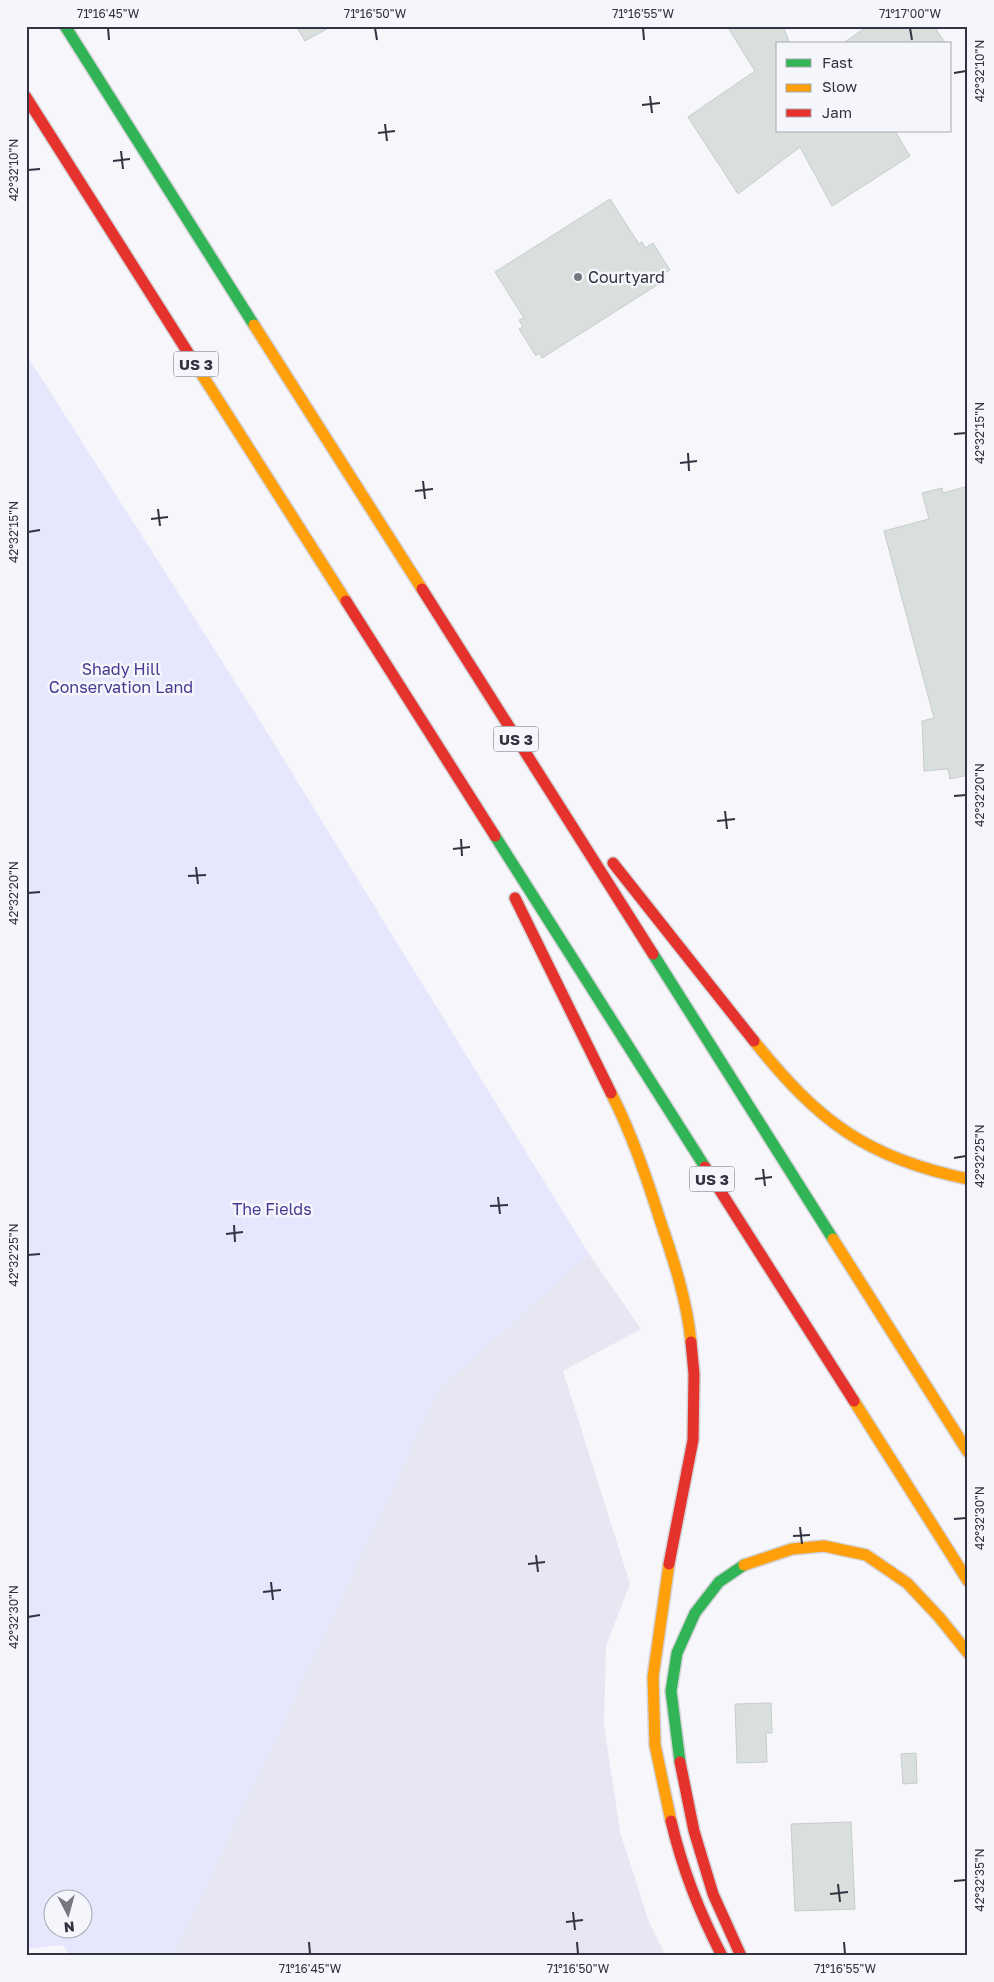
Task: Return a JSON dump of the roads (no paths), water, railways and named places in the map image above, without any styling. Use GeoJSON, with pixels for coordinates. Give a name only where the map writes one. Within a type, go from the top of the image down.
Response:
{"type":"FeatureCollection","features":[{"type":"Feature","properties":{"kind":"highway","name":"US 3"},"geometry":{"type":"LineString","coordinates":[[65,26],[968,1452]]}},
{"type":"Feature","properties":{"kind":"highway","name":"US 3"},"geometry":{"type":"LineString","coordinates":[[26,97],[968,1581]]}},
{"type":"Feature","properties":{"kind":"highway"},"geometry":{"type":"LineString","coordinates":[[528,758],[596,842]]}},
{"type":"Feature","properties":{"kind":"highway"},"geometry":{"type":"LineString","coordinates":[[456,777],[500,865]]}},
{"type":"Feature","properties":{"kind":"highway"},"geometry":{"type":"LineString","coordinates":[[608,857],[799,1094],[826,1118],[880,1153],[919,1167],[968,1179]]}},
{"type":"Feature","properties":{"kind":"highway"},"geometry":{"type":"LineString","coordinates":[[512,892],[616,1103],[650,1188],[673,1258],[689,1322],[694,1374],[693,1440],[664,1590],[652,1677],[655,1745],[665,1798],[678,1850],[699,1910],[722,1956]]}},
{"type":"Feature","properties":{"kind":"highway"},"geometry":{"type":"LineString","coordinates":[[741,1956],[713,1894],[694,1832],[678,1752],[671,1691],[677,1653],[695,1613],[719,1582],[746,1563],[792,1550],[824,1546],[866,1555],[907,1583],[939,1617],[968,1653]]}},
{"type":"Feature","properties":{"kind":"place","name":"Courtyard"},"geometry":{"type":"Point","coordinates":[578,277]}},
{"type":"Feature","properties":{"kind":"park label","name":"Shady Hill Conservation Land"},"geometry":{"type":"Point","coordinates":[121,678]}},
{"type":"Feature","properties":{"kind":"park label","name":"The Fields"},"geometry":{"type":"Point","coordinates":[272,1209]}}]}
